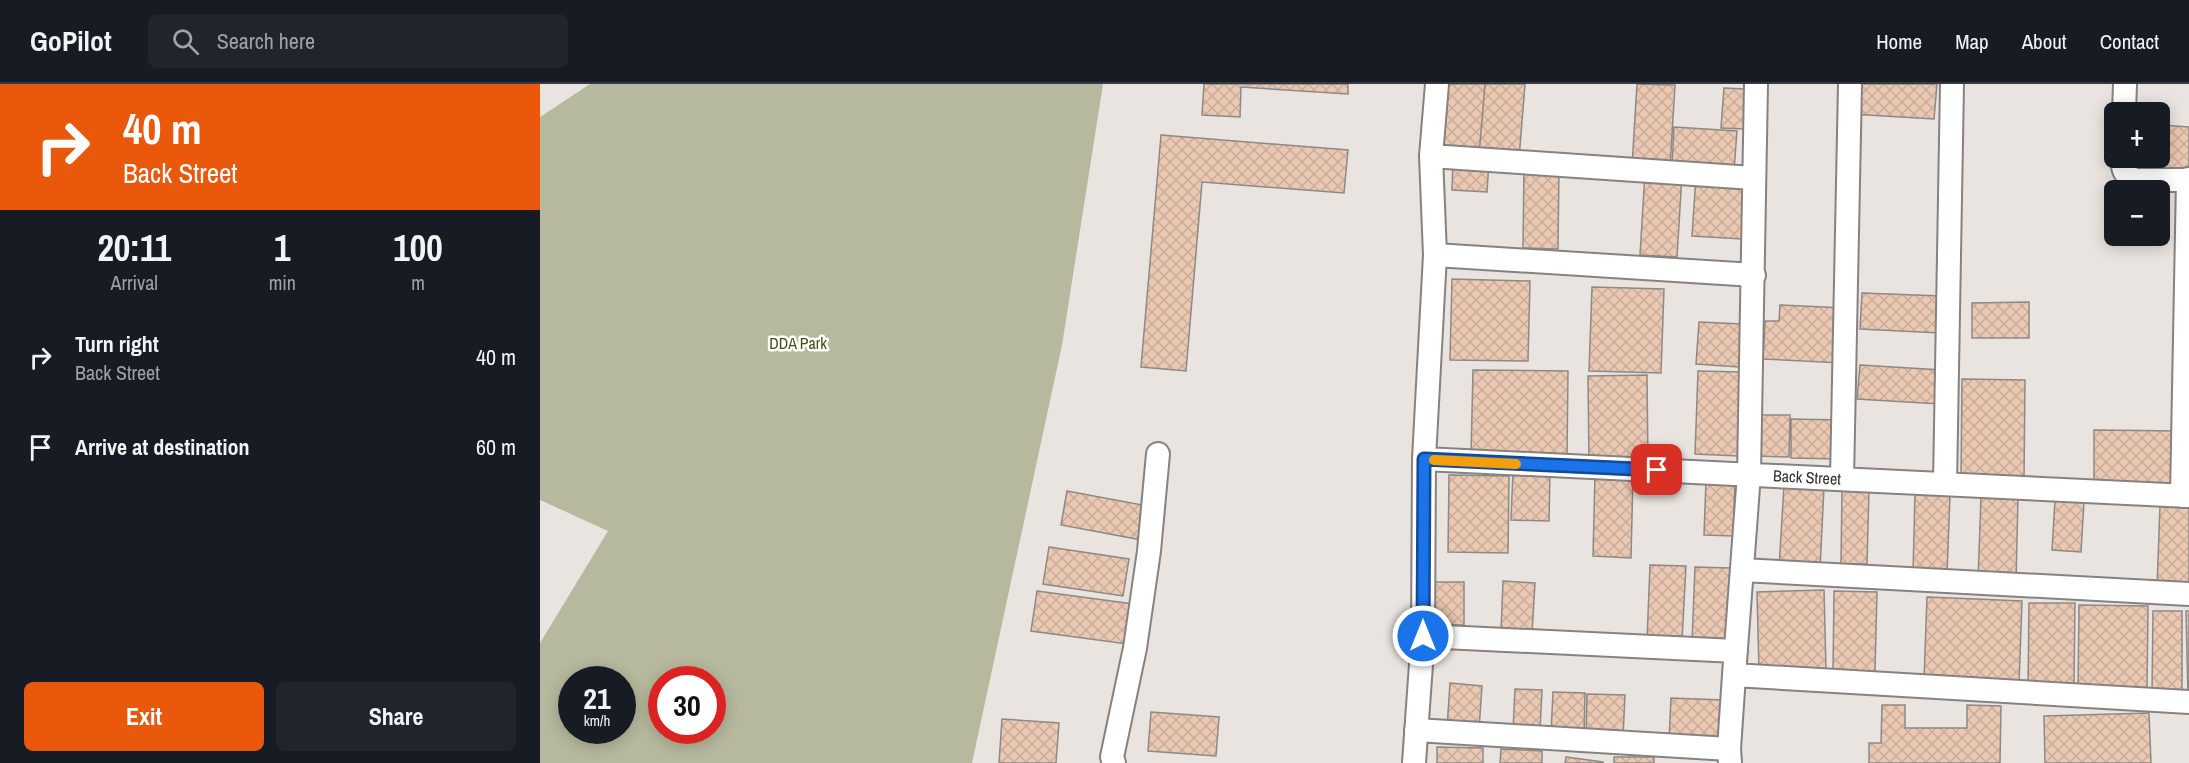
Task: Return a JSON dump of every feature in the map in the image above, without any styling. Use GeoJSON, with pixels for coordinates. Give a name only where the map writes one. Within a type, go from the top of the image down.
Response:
{"type":"FeatureCollection","features":[{"type":"Feature","properties":{"kind":"street"},"geometry":{"type":"LineString","coordinates":[[1414,763],[1423,636],[1424,459],[1435,255],[1431,156],[1437,84]]}},
{"type":"Feature","properties":{"kind":"street"},"geometry":{"type":"LineString","coordinates":[[1416,730],[1729,756],[1749,474],[1756,84]]}},
{"type":"Feature","properties":{"kind":"street"},"geometry":{"type":"LineString","coordinates":[[1842,479],[1850,84]]}},
{"type":"Feature","properties":{"kind":"street"},"geometry":{"type":"LineString","coordinates":[[1945,484],[1952,84]]}},
{"type":"Feature","properties":{"kind":"street"},"geometry":{"type":"LineString","coordinates":[[2124,102],[2125,84]]}},
{"type":"Feature","properties":{"kind":"street"},"geometry":{"type":"LineString","coordinates":[[1431,156],[1753,178]]}},
{"type":"Feature","properties":{"kind":"street"},"geometry":{"type":"LineString","coordinates":[[2122,168],[2127,176],[2135,180],[2188,180],[2186,496]]}},
{"type":"Feature","properties":{"kind":"street"},"geometry":{"type":"LineString","coordinates":[[1435,255],[1754,275]]}},
{"type":"Feature","properties":{"kind":"street"},"geometry":{"type":"LineString","coordinates":[[1106,761],[1136,648],[1149,551],[1158,454]]}},
{"type":"Feature","properties":{"kind":"street","name":"Back Street"},"geometry":{"type":"LineString","coordinates":[[1424,459],[2186,496]]}},
{"type":"Feature","properties":{"kind":"street"},"geometry":{"type":"LineString","coordinates":[[1742,570],[2189,594]]}},
{"type":"Feature","properties":{"kind":"street"},"geometry":{"type":"LineString","coordinates":[[1423,636],[1736,651]]}},
{"type":"Feature","properties":{"kind":"street"},"geometry":{"type":"LineString","coordinates":[[1734,675],[2189,702]]}},
{"type":"Feature","properties":{"kind":"green space","name":"DDA Park"},"geometry":{"type":"Polygon","coordinates":[[[590,84],[1103,84],[1062,345],[972,763],[540,763],[540,643],[608,531],[540,500],[540,117],[590,84]]]}},
{"type":"Feature","properties":{"kind":"building"},"geometry":{"type":"Polygon","coordinates":[[[1204,84],[1348,84],[1348,94],[1241,87],[1240,117],[1202,115],[1204,84]]]}},
{"type":"Feature","properties":{"kind":"building"},"geometry":{"type":"Polygon","coordinates":[[[1443,84],[1485,84],[1479,155],[1438,152],[1443,84]]]}},
{"type":"Feature","properties":{"kind":"building"},"geometry":{"type":"Polygon","coordinates":[[[1485,84],[1525,84],[1519,159],[1479,156],[1485,84]]]}},
{"type":"Feature","properties":{"kind":"building"},"geometry":{"type":"Polygon","coordinates":[[[1637,84],[1675,85],[1670,168],[1632,166],[1637,84]]]}},
{"type":"Feature","properties":{"kind":"building"},"geometry":{"type":"Polygon","coordinates":[[[1853,84],[1937,84],[1934,119],[1851,114],[1853,84]]]}},
{"type":"Feature","properties":{"kind":"building"},"geometry":{"type":"Polygon","coordinates":[[[1724,88],[1746,89],[1744,129],[1721,128],[1724,88]]]}},
{"type":"Feature","properties":{"kind":"building"},"geometry":{"type":"Polygon","coordinates":[[[2170,126],[2189,127],[2189,170],[2159,168],[2170,168],[2170,126]]]}},
{"type":"Feature","properties":{"kind":"building"},"geometry":{"type":"Polygon","coordinates":[[[1674,127],[1737,131],[1734,171],[1672,167],[1674,127]]]}},
{"type":"Feature","properties":{"kind":"building"},"geometry":{"type":"Polygon","coordinates":[[[1161,135],[1348,150],[1344,193],[1202,182],[1186,371],[1141,367],[1161,135]]]}},
{"type":"Feature","properties":{"kind":"building"},"geometry":{"type":"Polygon","coordinates":[[[1453,160],[1489,162],[1487,192],[1452,190],[1453,160]]]}},
{"type":"Feature","properties":{"kind":"building"},"geometry":{"type":"Polygon","coordinates":[[[1524,167],[1559,167],[1558,249],[1523,248],[1524,167]]]}},
{"type":"Feature","properties":{"kind":"building"},"geometry":{"type":"Polygon","coordinates":[[[1645,173],[1682,175],[1677,257],[1640,255],[1645,173]]]}},
{"type":"Feature","properties":{"kind":"building"},"geometry":{"type":"Polygon","coordinates":[[[1696,176],[1746,179],[1742,239],[1692,236],[1696,176]]]}},
{"type":"Feature","properties":{"kind":"building"},"geometry":{"type":"Polygon","coordinates":[[[1452,279],[1530,281],[1528,361],[1450,360],[1452,279]]]}},
{"type":"Feature","properties":{"kind":"building"},"geometry":{"type":"Polygon","coordinates":[[[1592,287],[1664,289],[1661,373],[1589,371],[1592,287]]]}},
{"type":"Feature","properties":{"kind":"building"},"geometry":{"type":"Polygon","coordinates":[[[1862,293],[1942,296],[1940,333],[1860,329],[1862,293]]]}},
{"type":"Feature","properties":{"kind":"building"},"geometry":{"type":"Polygon","coordinates":[[[2029,302],[2029,338],[1972,338],[1972,303],[2029,302]]]}},
{"type":"Feature","properties":{"kind":"building"},"geometry":{"type":"Polygon","coordinates":[[[1780,305],[1844,308],[1842,363],[1763,359],[1765,321],[1779,321],[1780,305]]]}},
{"type":"Feature","properties":{"kind":"building"},"geometry":{"type":"Polygon","coordinates":[[[1699,322],[1741,324],[1739,367],[1696,364],[1699,322]]]}},
{"type":"Feature","properties":{"kind":"building"},"geometry":{"type":"Polygon","coordinates":[[[1860,365],[1942,370],[1940,404],[1857,399],[1860,365]]]}},
{"type":"Feature","properties":{"kind":"building"},"geometry":{"type":"Polygon","coordinates":[[[1473,370],[1568,371],[1567,458],[1471,456],[1473,370]]]}},
{"type":"Feature","properties":{"kind":"building"},"geometry":{"type":"Polygon","coordinates":[[[1698,371],[1741,372],[1738,456],[1695,454],[1698,371]]]}},
{"type":"Feature","properties":{"kind":"building"},"geometry":{"type":"Polygon","coordinates":[[[1647,375],[1648,462],[1589,463],[1588,376],[1647,375]]]}},
{"type":"Feature","properties":{"kind":"building"},"geometry":{"type":"Polygon","coordinates":[[[1962,379],[2025,380],[2024,481],[1961,480],[1962,379]]]}},
{"type":"Feature","properties":{"kind":"building"},"geometry":{"type":"Polygon","coordinates":[[[1756,415],[1790,415],[1789,457],[1756,456],[1756,415]]]}},
{"type":"Feature","properties":{"kind":"building"},"geometry":{"type":"Polygon","coordinates":[[[1791,419],[1840,420],[1839,459],[1791,458],[1791,419]]]}},
{"type":"Feature","properties":{"kind":"building"},"geometry":{"type":"Polygon","coordinates":[[[2094,430],[2181,431],[2180,490],[2094,490],[2094,430]]]}},
{"type":"Feature","properties":{"kind":"building"},"geometry":{"type":"Polygon","coordinates":[[[1513,470],[1550,471],[1549,521],[1511,520],[1513,470]]]}},
{"type":"Feature","properties":{"kind":"building"},"geometry":{"type":"Polygon","coordinates":[[[1449,475],[1509,476],[1508,553],[1448,552],[1449,475]]]}},
{"type":"Feature","properties":{"kind":"building"},"geometry":{"type":"Polygon","coordinates":[[[1595,475],[1633,476],[1631,558],[1593,556],[1595,475]]]}},
{"type":"Feature","properties":{"kind":"building"},"geometry":{"type":"Polygon","coordinates":[[[1706,480],[1735,481],[1733,536],[1704,535],[1706,480]]]}},
{"type":"Feature","properties":{"kind":"building"},"geometry":{"type":"Polygon","coordinates":[[[1784,485],[1824,487],[1820,570],[1779,568],[1784,485]]]}},
{"type":"Feature","properties":{"kind":"building"},"geometry":{"type":"Polygon","coordinates":[[[1842,489],[1869,490],[1867,564],[1841,564],[1842,489]]]}},
{"type":"Feature","properties":{"kind":"building"},"geometry":{"type":"Polygon","coordinates":[[[1067,491],[1148,506],[1142,540],[1061,525],[1067,491]]]}},
{"type":"Feature","properties":{"kind":"building"},"geometry":{"type":"Polygon","coordinates":[[[1915,494],[1950,495],[1947,574],[1913,573],[1915,494]]]}},
{"type":"Feature","properties":{"kind":"building"},"geometry":{"type":"Polygon","coordinates":[[[1981,497],[2018,498],[2016,582],[1978,581],[1981,497]]]}},
{"type":"Feature","properties":{"kind":"building"},"geometry":{"type":"Polygon","coordinates":[[[2055,500],[2084,501],[2081,552],[2052,550],[2055,500]]]}},
{"type":"Feature","properties":{"kind":"building"},"geometry":{"type":"Polygon","coordinates":[[[2160,506],[2189,507],[2189,590],[2157,588],[2160,506]]]}},
{"type":"Feature","properties":{"kind":"building"},"geometry":{"type":"Polygon","coordinates":[[[1049,547],[1129,559],[1123,596],[1043,584],[1049,547]]]}},
{"type":"Feature","properties":{"kind":"building"},"geometry":{"type":"Polygon","coordinates":[[[1650,565],[1686,566],[1682,641],[1647,640],[1650,565]]]}},
{"type":"Feature","properties":{"kind":"building"},"geometry":{"type":"Polygon","coordinates":[[[1695,567],[1730,568],[1728,643],[1692,642],[1695,567]]]}},
{"type":"Feature","properties":{"kind":"building"},"geometry":{"type":"Polygon","coordinates":[[[1503,581],[1535,583],[1532,633],[1501,631],[1503,581]]]}},
{"type":"Feature","properties":{"kind":"building"},"geometry":{"type":"Polygon","coordinates":[[[1434,582],[1464,582],[1464,625],[1434,625],[1434,582]]]}},
{"type":"Feature","properties":{"kind":"building"},"geometry":{"type":"Polygon","coordinates":[[[1824,590],[1826,669],[1759,671],[1757,592],[1824,590]]]}},
{"type":"Feature","properties":{"kind":"building"},"geometry":{"type":"Polygon","coordinates":[[[1037,591],[1133,604],[1127,644],[1031,631],[1037,591]]]}},
{"type":"Feature","properties":{"kind":"building"},"geometry":{"type":"Polygon","coordinates":[[[1834,591],[1877,592],[1875,671],[1833,671],[1834,591]]]}},
{"type":"Feature","properties":{"kind":"building"},"geometry":{"type":"Polygon","coordinates":[[[1927,597],[2022,601],[2019,684],[1924,680],[1927,597]]]}},
{"type":"Feature","properties":{"kind":"building"},"geometry":{"type":"Polygon","coordinates":[[[2029,603],[2075,603],[2074,690],[2028,690],[2029,603]]]}},
{"type":"Feature","properties":{"kind":"building"},"geometry":{"type":"Polygon","coordinates":[[[2079,605],[2148,606],[2147,691],[2078,690],[2079,605]]]}},
{"type":"Feature","properties":{"kind":"building"},"geometry":{"type":"Polygon","coordinates":[[[2153,611],[2182,611],[2182,693],[2152,693],[2153,611]]]}},
{"type":"Feature","properties":{"kind":"building"},"geometry":{"type":"Polygon","coordinates":[[[2186,611],[2189,611],[2189,696],[2188,696],[2186,611]]]}},
{"type":"Feature","properties":{"kind":"building"},"geometry":{"type":"Polygon","coordinates":[[[1450,683],[1482,686],[1479,730],[1447,728],[1450,683]]]}},
{"type":"Feature","properties":{"kind":"building"},"geometry":{"type":"Polygon","coordinates":[[[1515,689],[1542,690],[1540,731],[1513,730],[1515,689]]]}},
{"type":"Feature","properties":{"kind":"building"},"geometry":{"type":"Polygon","coordinates":[[[1553,692],[1585,693],[1584,734],[1551,733],[1553,692]]]}},
{"type":"Feature","properties":{"kind":"building"},"geometry":{"type":"Polygon","coordinates":[[[1587,694],[1625,695],[1623,737],[1586,736],[1587,694]]]}},
{"type":"Feature","properties":{"kind":"building"},"geometry":{"type":"Polygon","coordinates":[[[1671,698],[1722,700],[1721,743],[1669,740],[1671,698]]]}},
{"type":"Feature","properties":{"kind":"building"},"geometry":{"type":"Polygon","coordinates":[[[1882,705],[1905,705],[1905,728],[1967,728],[1967,705],[2001,706],[2000,763],[1869,763],[1869,743],[1881,743],[1882,705]]]}},
{"type":"Feature","properties":{"kind":"building"},"geometry":{"type":"Polygon","coordinates":[[[1151,712],[1219,717],[1216,756],[1148,751],[1151,712]]]}},
{"type":"Feature","properties":{"kind":"building"},"geometry":{"type":"Polygon","coordinates":[[[2149,713],[2151,763],[2045,763],[2044,716],[2149,713]]]}},
{"type":"Feature","properties":{"kind":"building"},"geometry":{"type":"Polygon","coordinates":[[[1002,719],[1059,723],[1056,763],[999,763],[1002,719]]]}},
{"type":"Feature","properties":{"kind":"building"},"geometry":{"type":"Polygon","coordinates":[[[1437,747],[1483,748],[1483,763],[1437,763],[1437,747]]]}},
{"type":"Feature","properties":{"kind":"building"},"geometry":{"type":"Polygon","coordinates":[[[1501,749],[1542,751],[1542,763],[1500,763],[1501,749]]]}},
{"type":"Feature","properties":{"kind":"building"},"geometry":{"type":"Polygon","coordinates":[[[1566,757],[1603,762],[1603,763],[1565,763],[1566,757]]]}},
{"type":"Feature","properties":{"kind":"building"},"geometry":{"type":"Polygon","coordinates":[[[1614,757],[1654,757],[1654,763],[1614,763],[1614,757]]]}},
{"type":"Feature","properties":{"kind":"slow traffic"},"geometry":{"type":"LineString","coordinates":[[1434,460],[1516,464]]}},
{"type":"Feature","properties":{"kind":"route"},"geometry":{"type":"LineString","coordinates":[[1423,636],[1424,459],[1657,470]]}}]}
